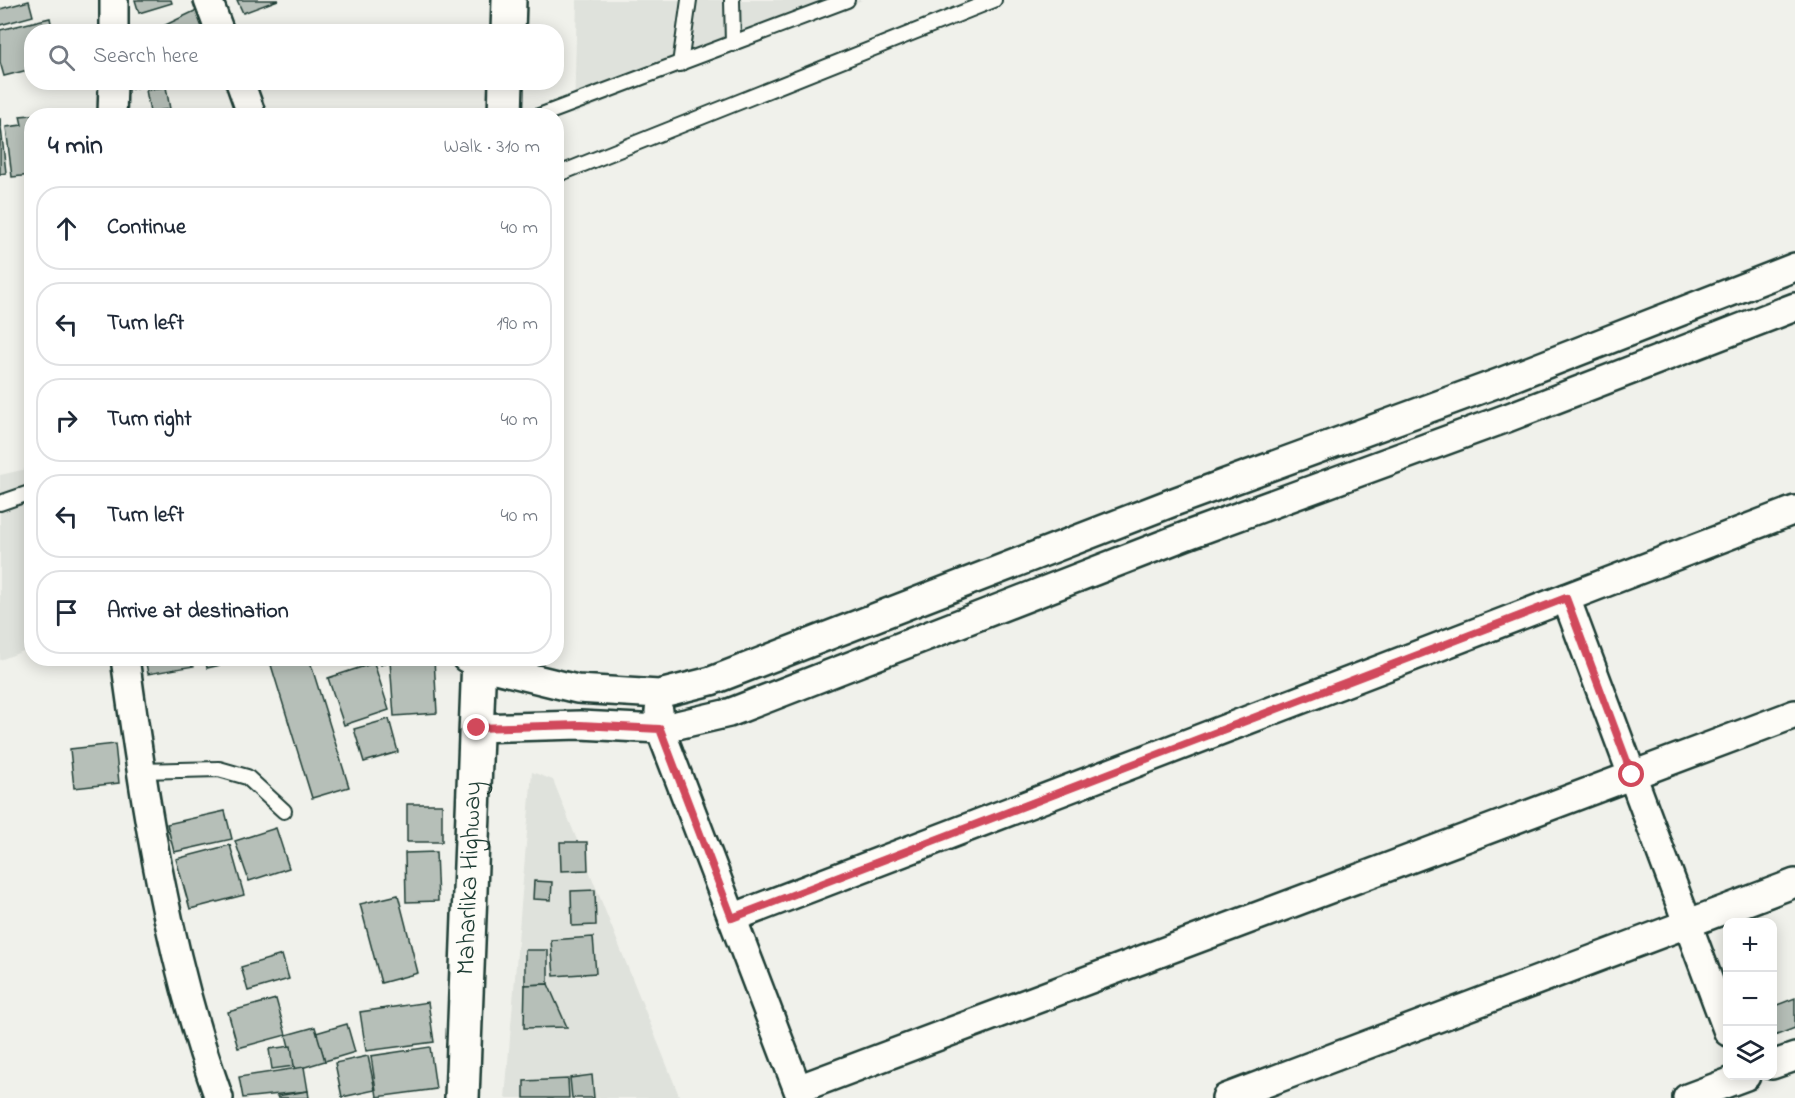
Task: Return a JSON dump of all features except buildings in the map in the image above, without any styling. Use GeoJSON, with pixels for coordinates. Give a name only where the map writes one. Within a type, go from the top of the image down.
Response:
{"type":"FeatureCollection","features":[{"type":"Feature","properties":{"kind":"highway"},"geometry":{"type":"LineString","coordinates":[[508,24],[509,0]]}},
{"type":"Feature","properties":{"kind":"highway"},"geometry":{"type":"LineString","coordinates":[[504,108],[506,90]]}},
{"type":"Feature","properties":{"kind":"highway","name":"Maharlika Highway"},"geometry":{"type":"LineString","coordinates":[[462,1098],[477,728],[475,666]]}},
{"type":"Feature","properties":{"kind":"street"},"geometry":{"type":"LineString","coordinates":[[114,0],[114,24]]}},
{"type":"Feature","properties":{"kind":"street"},"geometry":{"type":"LineString","coordinates":[[208,0],[217,24]]}},
{"type":"Feature","properties":{"kind":"street"},"geometry":{"type":"LineString","coordinates":[[112,108],[113,90]]}},
{"type":"Feature","properties":{"kind":"street"},"geometry":{"type":"LineString","coordinates":[[243,90],[249,108]]}},
{"type":"Feature","properties":{"kind":"street"},"geometry":{"type":"LineString","coordinates":[[493,666],[577,689],[659,694],[711,681],[1171,503],[1498,383],[1795,267]]}},
{"type":"Feature","properties":{"kind":"street"},"geometry":{"type":"LineString","coordinates":[[477,728],[580,725],[660,729],[729,713],[1174,540],[1507,418],[1795,307]]}},
{"type":"Feature","properties":{"kind":"street"},"geometry":{"type":"LineString","coordinates":[[732,918],[1795,510]]}},
{"type":"Feature","properties":{"kind":"street"},"geometry":{"type":"LineString","coordinates":[[1566,598],[1726,1026]]}},
{"type":"Feature","properties":{"kind":"street"},"geometry":{"type":"LineString","coordinates":[[127,666],[141,771],[172,937],[198,1040],[219,1098]]}},
{"type":"Feature","properties":{"kind":"street"},"geometry":{"type":"LineString","coordinates":[[659,694],[660,729],[799,1093],[1795,714]]}},
{"type":"Feature","properties":{"kind":"street"},"geometry":{"type":"LineString","coordinates":[[1226,1098],[1795,883]]}},
{"type":"Feature","properties":{"kind":"street"},"geometry":{"type":"LineString","coordinates":[[1777,1064],[1795,1057]]}},
{"type":"Feature","properties":{"kind":"street"},"geometry":{"type":"LineString","coordinates":[[1687,1098],[1734,1080]]}},
{"type":"Feature","properties":{"kind":"street"},"geometry":{"type":"LineString","coordinates":[[1745,1080],[1752,1098]]}},
{"type":"Feature","properties":{"kind":"lane"},"geometry":{"type":"LineString","coordinates":[[680,64],[689,0]]}},
{"type":"Feature","properties":{"kind":"lane"},"geometry":{"type":"LineString","coordinates":[[732,0],[733,44]]}},
{"type":"Feature","properties":{"kind":"lane"},"geometry":{"type":"LineString","coordinates":[[561,108],[847,0]]}},
{"type":"Feature","properties":{"kind":"lane"},"geometry":{"type":"LineString","coordinates":[[564,172],[994,0]]}},
{"type":"Feature","properties":{"kind":"lane"},"geometry":{"type":"LineString","coordinates":[[0,503],[24,495]]}},
{"type":"Feature","properties":{"kind":"lane"},"geometry":{"type":"LineString","coordinates":[[141,771],[195,768],[228,771],[247,777],[284,811]]}},
{"type":"Feature","properties":{"kind":"shaded area"},"geometry":{"type":"Polygon","coordinates":[[[577,0],[862,0],[574,114],[577,0]]]}},
{"type":"Feature","properties":{"kind":"shaded area"},"geometry":{"type":"Polygon","coordinates":[[[24,470],[24,651],[0,660],[0,475],[24,470]]]}},
{"type":"Feature","properties":{"kind":"shaded area"},"geometry":{"type":"Polygon","coordinates":[[[532,772],[553,780],[680,1098],[505,1098],[532,772]]]}},
{"type":"Feature","properties":{"kind":"route"},"geometry":{"type":"LineString","coordinates":[[477,728],[580,725],[660,729],[732,918],[1566,598],[1632,775]]}}]}
